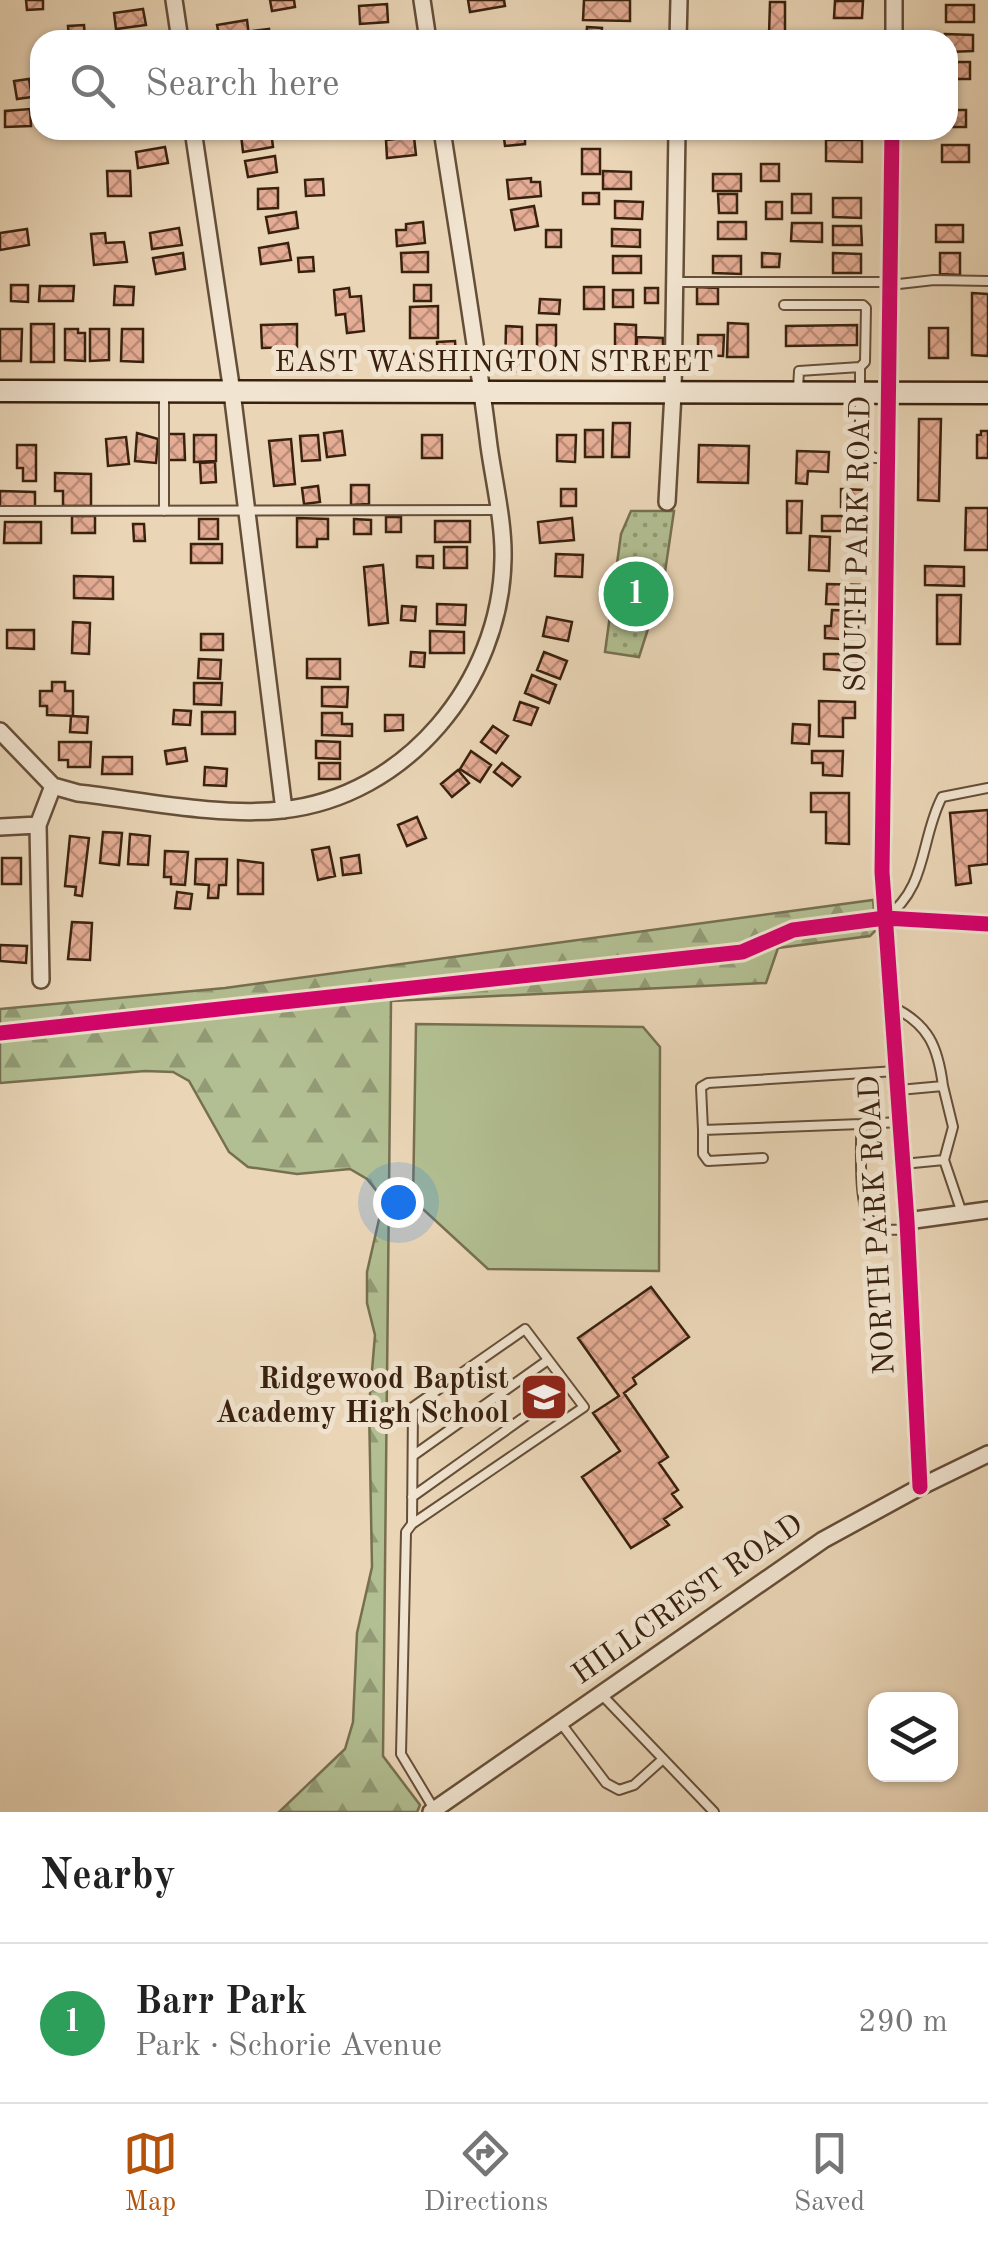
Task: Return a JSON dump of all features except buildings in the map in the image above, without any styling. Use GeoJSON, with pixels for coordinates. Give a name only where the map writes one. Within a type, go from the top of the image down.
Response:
{"type":"FeatureCollection","features":[{"type":"Feature","properties":{"kind":"street"},"geometry":{"type":"LineString","coordinates":[[174,0],[178,30]]}},
{"type":"Feature","properties":{"kind":"street"},"geometry":{"type":"LineString","coordinates":[[422,0],[426,30]]}},
{"type":"Feature","properties":{"kind":"street"},"geometry":{"type":"LineString","coordinates":[[678,0],[678,30]]}},
{"type":"Feature","properties":{"kind":"street"},"geometry":{"type":"LineString","coordinates":[[894,0],[894,30]]}},
{"type":"Feature","properties":{"kind":"street"},"geometry":{"type":"LineString","coordinates":[[194,140],[232,392],[284,810]]}},
{"type":"Feature","properties":{"kind":"street"},"geometry":{"type":"LineString","coordinates":[[0,731],[53,786],[78,793],[247,812],[284,810],[339,797],[386,773],[430,736],[466,691],[487,648],[504,558],[444,140]]}},
{"type":"Feature","properties":{"kind":"street"},"geometry":{"type":"LineString","coordinates":[[666,502],[673,393],[677,140]]}},
{"type":"Feature","properties":{"kind":"street","name":"SOUTH PARK ROAD"},"geometry":{"type":"LineString","coordinates":[[888,960],[882,872],[892,140]]}},
{"type":"Feature","properties":{"kind":"street","name":"EAST WASHINGTON STREET"},"geometry":{"type":"LineString","coordinates":[[0,391],[988,393]]}},
{"type":"Feature","properties":{"kind":"street"},"geometry":{"type":"LineString","coordinates":[[41,980],[38,826],[53,786]]}},
{"type":"Feature","properties":{"kind":"street"},"geometry":{"type":"LineString","coordinates":[[0,827],[38,826]]}},
{"type":"Feature","properties":{"kind":"street","name":"NORTH PARK ROAD"},"geometry":{"type":"LineString","coordinates":[[888,960],[908,1225],[920,1486]]}},
{"type":"Feature","properties":{"kind":"street"},"geometry":{"type":"LineString","coordinates":[[908,1225],[988,1210]]}},
{"type":"Feature","properties":{"kind":"street","name":"HILLCREST ROAD"},"geometry":{"type":"LineString","coordinates":[[434,1811],[823,1540],[920,1486],[988,1454]]}},
{"type":"Feature","properties":{"kind":"lane"},"geometry":{"type":"LineString","coordinates":[[675,282],[988,281]]}},
{"type":"Feature","properties":{"kind":"lane"},"geometry":{"type":"LineString","coordinates":[[784,304],[863,304],[866,362],[860,367],[799,370],[798,394]]}},
{"type":"Feature","properties":{"kind":"lane"},"geometry":{"type":"LineString","coordinates":[[866,339],[890,338]]}},
{"type":"Feature","properties":{"kind":"lane"},"geometry":{"type":"LineString","coordinates":[[860,367],[860,448],[874,458],[888,458]]}},
{"type":"Feature","properties":{"kind":"lane"},"geometry":{"type":"LineString","coordinates":[[164,392],[164,510]]}},
{"type":"Feature","properties":{"kind":"lane"},"geometry":{"type":"LineString","coordinates":[[0,511],[497,510]]}},
{"type":"Feature","properties":{"kind":"lane"},"geometry":{"type":"LineString","coordinates":[[886,918],[903,906],[914,886],[942,796],[988,788]]}},
{"type":"Feature","properties":{"kind":"lane"},"geometry":{"type":"LineString","coordinates":[[892,1006],[910,1015],[939,1055],[954,1127],[944,1160],[962,1213]]}},
{"type":"Feature","properties":{"kind":"lane"},"geometry":{"type":"LineString","coordinates":[[764,1158],[708,1162],[702,1154],[701,1087],[708,1083],[896,1071]]}},
{"type":"Feature","properties":{"kind":"lane"},"geometry":{"type":"LineString","coordinates":[[898,1090],[943,1086]]}},
{"type":"Feature","properties":{"kind":"lane"},"geometry":{"type":"LineString","coordinates":[[703,1130],[900,1122]]}},
{"type":"Feature","properties":{"kind":"lane"},"geometry":{"type":"LineString","coordinates":[[862,1124],[863,1210],[872,1224],[888,1230],[908,1225]]}},
{"type":"Feature","properties":{"kind":"lane"},"geometry":{"type":"LineString","coordinates":[[903,1164],[944,1160]]}},
{"type":"Feature","properties":{"kind":"lane"},"geometry":{"type":"LineString","coordinates":[[412,1524],[413,1407],[525,1329],[584,1406],[412,1524],[406,1532],[401,1754],[434,1811]]}},
{"type":"Feature","properties":{"kind":"lane"},"geometry":{"type":"LineString","coordinates":[[414,1455],[548,1360]]}},
{"type":"Feature","properties":{"kind":"lane"},"geometry":{"type":"LineString","coordinates":[[412,1497],[568,1386]]}},
{"type":"Feature","properties":{"kind":"lane"},"geometry":{"type":"LineString","coordinates":[[601,1694],[714,1812]]}},
{"type":"Feature","properties":{"kind":"lane"},"geometry":{"type":"LineString","coordinates":[[560,1722],[606,1783],[619,1790],[634,1784],[663,1759]]}},
{"type":"Feature","properties":{"kind":"green space"},"geometry":{"type":"Polygon","coordinates":[[[631,511],[674,511],[664,579],[639,657],[605,652],[621,534],[631,511]]]}},
{"type":"Feature","properties":{"kind":"green space"},"geometry":{"type":"Polygon","coordinates":[[[873,900],[876,930],[870,936],[778,948],[766,983],[391,1001],[383,1756],[420,1805],[417,1812],[279,1812],[345,1749],[353,1722],[357,1633],[372,1567],[369,1406],[375,1335],[367,1303],[367,1272],[380,1215],[379,1194],[367,1179],[350,1169],[297,1174],[248,1167],[229,1152],[189,1081],[173,1072],[0,1083],[0,1009],[225,988],[873,900]]]}},
{"type":"Feature","properties":{"kind":"green space"},"geometry":{"type":"Polygon","coordinates":[[[416,1024],[643,1027],[660,1047],[659,1271],[488,1269],[413,1200],[416,1024]]]}},
{"type":"Feature","properties":{"kind":"cycle path"},"geometry":{"type":"LineString","coordinates":[[892,140],[882,872],[907,1221],[920,1487]]}},
{"type":"Feature","properties":{"kind":"cycle path"},"geometry":{"type":"LineString","coordinates":[[0,1033],[742,952],[793,930],[885,918],[988,924]]}},
{"type":"Feature","properties":{"kind":"place","name":"Barr Park"},"geometry":{"type":"Point","coordinates":[636,594]}},
{"type":"Feature","properties":{"kind":"place","name":"Ridgewood Baptist Academy High School"},"geometry":{"type":"Point","coordinates":[544,1397]}}]}
